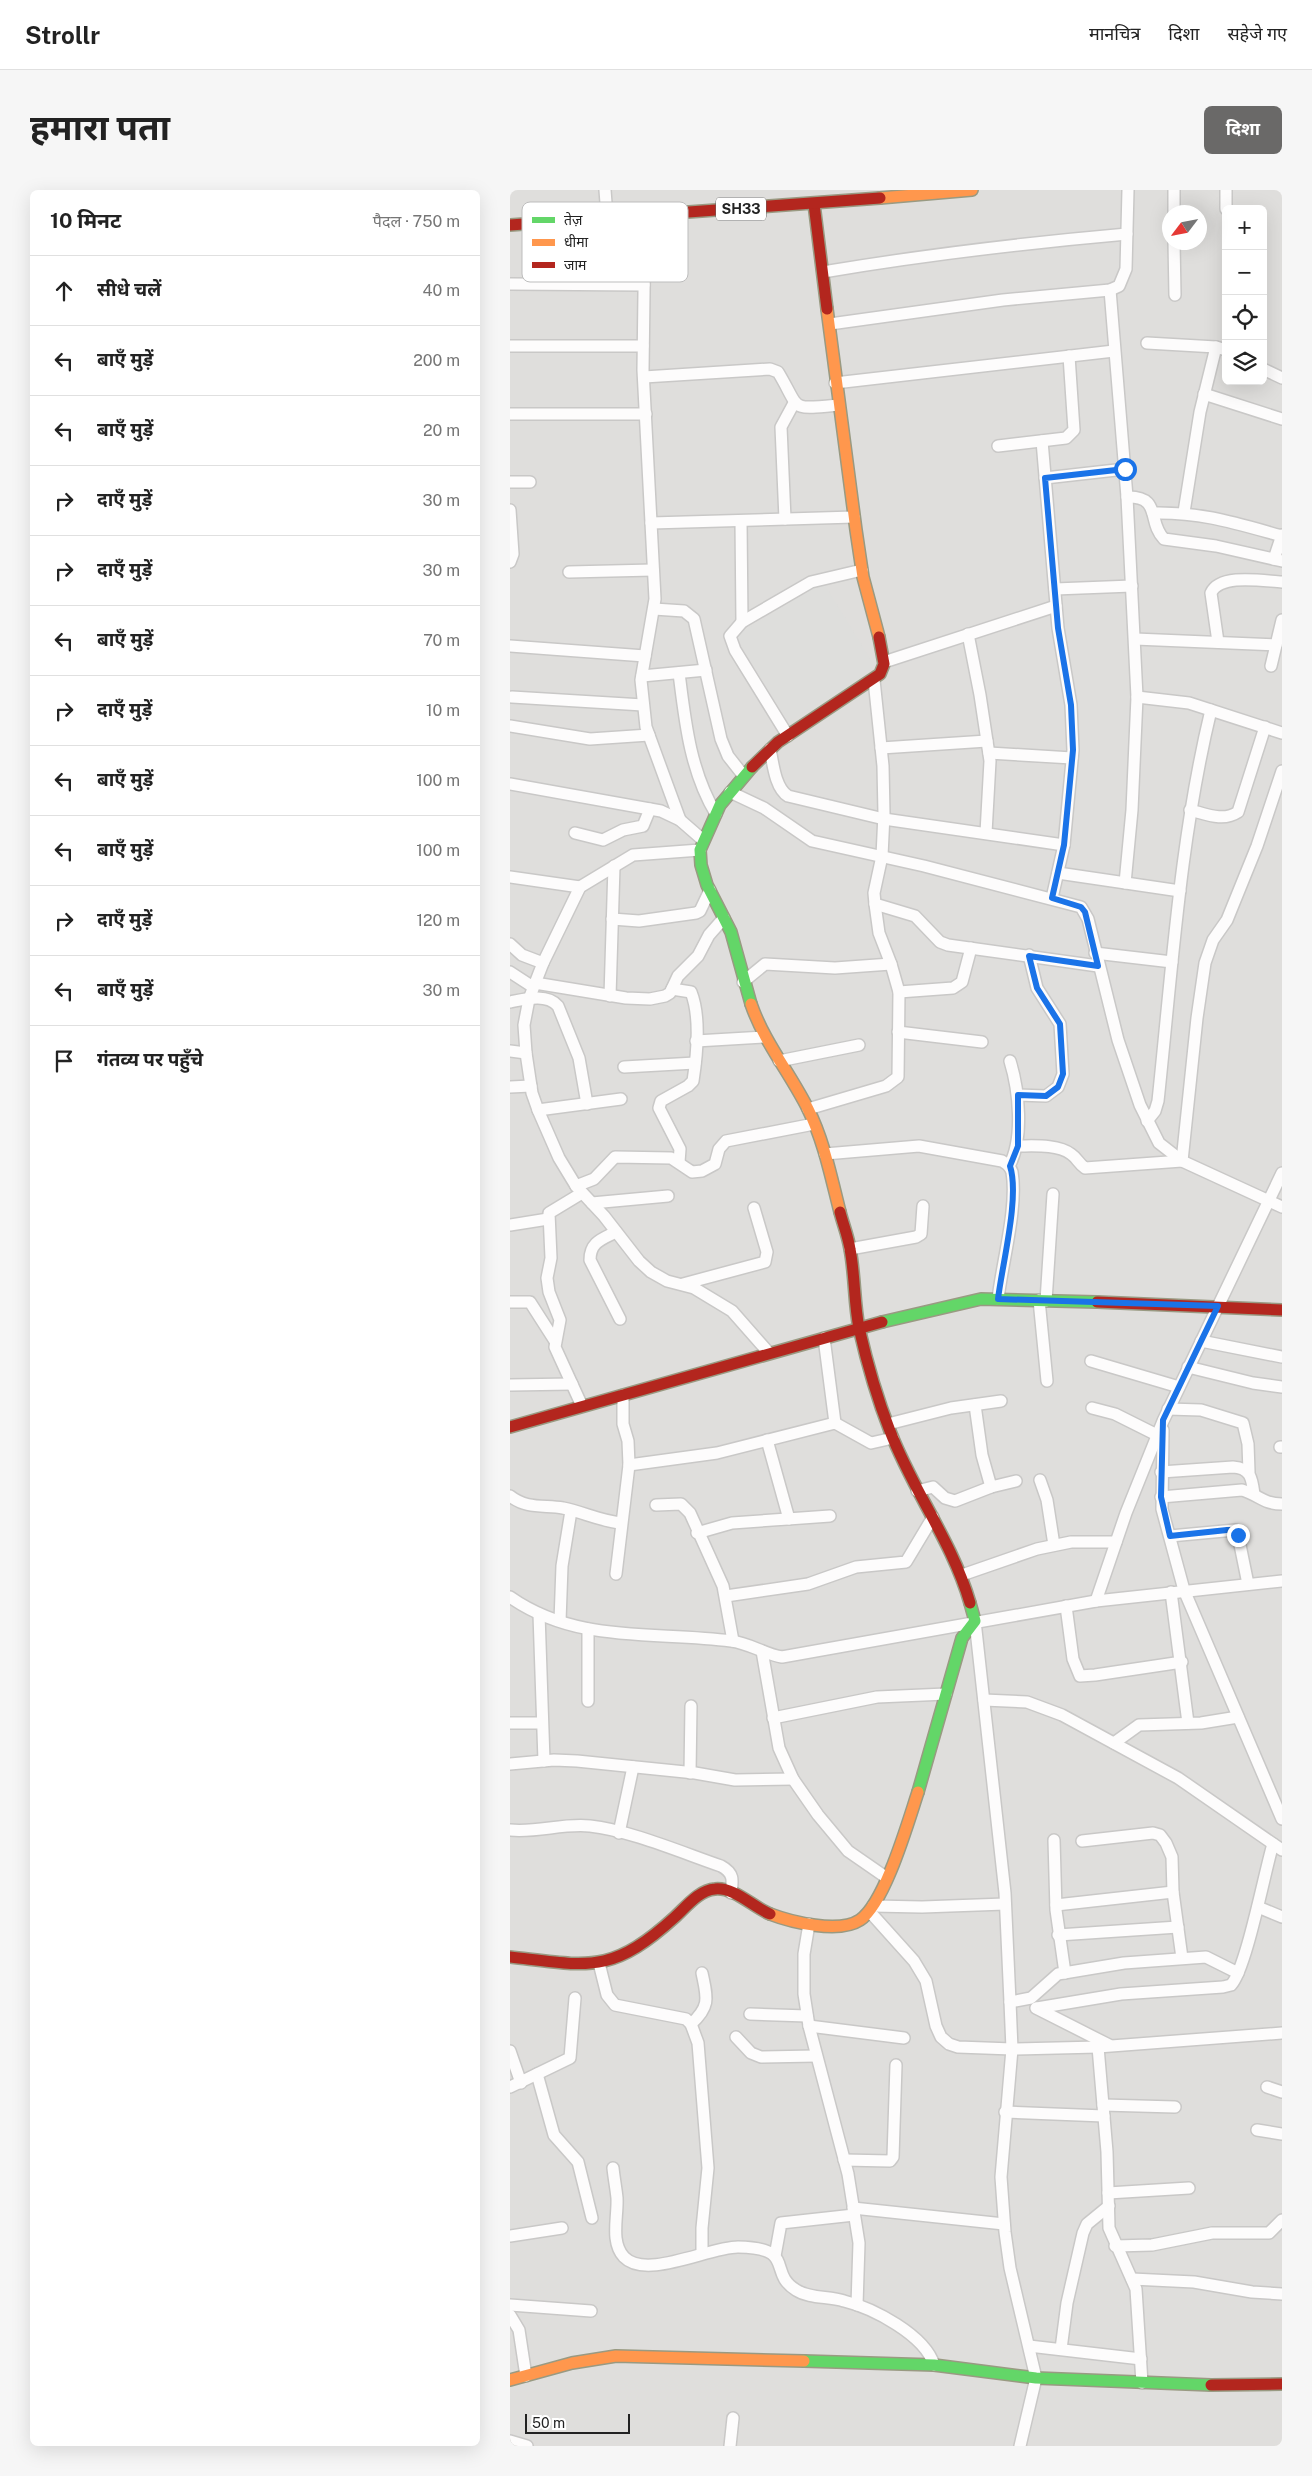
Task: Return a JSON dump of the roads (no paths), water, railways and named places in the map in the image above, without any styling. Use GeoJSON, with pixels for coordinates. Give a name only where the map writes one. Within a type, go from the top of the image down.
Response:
{"type":"FeatureCollection","features":[{"type":"Feature","properties":{"kind":"street"},"geometry":{"type":"LineString","coordinates":[[823,190],[818,204],[834,383],[862,570],[884,662],[882,672],[874,680],[788,736],[770,749],[743,774],[716,814],[702,845],[701,865],[710,890],[730,932],[743,982],[765,1037],[808,1109],[825,1154],[850,1249],[859,1327],[888,1424],[917,1491],[933,1517],[962,1575],[975,1621],[1015,2001],[1001,2177],[1004,2224],[1010,2268],[1036,2378],[1020,2446]]}},
{"type":"Feature","properties":{"kind":"street","name":"SH33"},"geometry":{"type":"LineString","coordinates":[[688,212],[818,204],[966,190]]}},
{"type":"Feature","properties":{"kind":"street"},"geometry":{"type":"LineString","coordinates":[[830,324],[1003,300],[1110,290],[1119,286],[1124,280],[1126,269],[1128,190]]}},
{"type":"Feature","properties":{"kind":"street"},"geometry":{"type":"LineString","coordinates":[[1174,190],[1174,205]]}},
{"type":"Feature","properties":{"kind":"street"},"geometry":{"type":"LineString","coordinates":[[1226,190],[1226,205]]}},
{"type":"Feature","properties":{"kind":"street"},"geometry":{"type":"LineString","coordinates":[[823,272],[909,257],[1033,242],[1127,234]]}},
{"type":"Feature","properties":{"kind":"street"},"geometry":{"type":"LineString","coordinates":[[1174,250],[1175,295]]}},
{"type":"Feature","properties":{"kind":"street"},"geometry":{"type":"LineString","coordinates":[[644,282],[643,346],[654,570],[654,609],[642,676],[643,705],[648,735],[680,820],[702,845]]}},
{"type":"Feature","properties":{"kind":"street"},"geometry":{"type":"LineString","coordinates":[[510,284],[644,285]]}},
{"type":"Feature","properties":{"kind":"street"},"geometry":{"type":"LineString","coordinates":[[1110,290],[1127,497],[1137,697],[1132,810],[1125,883]]}},
{"type":"Feature","properties":{"kind":"street"},"geometry":{"type":"LineString","coordinates":[[1147,343],[1221,348],[1204,394],[1184,512]]}},
{"type":"Feature","properties":{"kind":"street"},"geometry":{"type":"LineString","coordinates":[[510,346],[643,346]]}},
{"type":"Feature","properties":{"kind":"street"},"geometry":{"type":"LineString","coordinates":[[834,383],[1114,351]]}},
{"type":"Feature","properties":{"kind":"street"},"geometry":{"type":"LineString","coordinates":[[998,446],[1066,438],[1074,430],[1069,356]]}},
{"type":"Feature","properties":{"kind":"street"},"geometry":{"type":"LineString","coordinates":[[644,377],[770,369],[778,372],[794,403],[801,407],[838,405]]}},
{"type":"Feature","properties":{"kind":"street"},"geometry":{"type":"LineString","coordinates":[[1267,371],[1282,378]]}},
{"type":"Feature","properties":{"kind":"street"},"geometry":{"type":"LineString","coordinates":[[1204,394],[1282,419]]}},
{"type":"Feature","properties":{"kind":"street"},"geometry":{"type":"LineString","coordinates":[[785,519],[781,427],[794,403]]}},
{"type":"Feature","properties":{"kind":"street"},"geometry":{"type":"LineString","coordinates":[[510,414],[646,414]]}},
{"type":"Feature","properties":{"kind":"street"},"geometry":{"type":"LineString","coordinates":[[1042,441],[1056,606],[1071,705],[1072,758],[1064,845],[1052,898]]}},
{"type":"Feature","properties":{"kind":"street"},"geometry":{"type":"LineString","coordinates":[[1045,478],[1125,469]]}},
{"type":"Feature","properties":{"kind":"street"},"geometry":{"type":"LineString","coordinates":[[510,482],[530,482]]}},
{"type":"Feature","properties":{"kind":"street"},"geometry":{"type":"LineString","coordinates":[[1127,497],[1144,498],[1153,513],[1160,535],[1164,539],[1216,546],[1278,560],[1282,536],[1208,516],[1184,512],[1153,513]]}},
{"type":"Feature","properties":{"kind":"street"},"geometry":{"type":"LineString","coordinates":[[510,510],[513,554],[510,562]]}},
{"type":"Feature","properties":{"kind":"street"},"geometry":{"type":"LineString","coordinates":[[651,523],[854,517]]}},
{"type":"Feature","properties":{"kind":"street"},"geometry":{"type":"LineString","coordinates":[[741,521],[742,622]]}},
{"type":"Feature","properties":{"kind":"street"},"geometry":{"type":"LineString","coordinates":[[569,572],[654,570]]}},
{"type":"Feature","properties":{"kind":"street"},"geometry":{"type":"LineString","coordinates":[[788,736],[730,636],[742,622],[811,582],[862,570]]}},
{"type":"Feature","properties":{"kind":"street"},"geometry":{"type":"LineString","coordinates":[[1218,642],[1211,592],[1213,587],[1225,580],[1282,582]]}},
{"type":"Feature","properties":{"kind":"street"},"geometry":{"type":"LineString","coordinates":[[1055,589],[1132,586]]}},
{"type":"Feature","properties":{"kind":"street"},"geometry":{"type":"LineString","coordinates":[[884,662],[1056,606]]}},
{"type":"Feature","properties":{"kind":"street"},"geometry":{"type":"LineString","coordinates":[[654,609],[684,611],[690,613],[694,619],[721,739],[734,765],[743,774]]}},
{"type":"Feature","properties":{"kind":"street"},"geometry":{"type":"LineString","coordinates":[[1271,666],[1282,620]]}},
{"type":"Feature","properties":{"kind":"street"},"geometry":{"type":"LineString","coordinates":[[968,634],[989,753],[990,779],[986,833]]}},
{"type":"Feature","properties":{"kind":"street"},"geometry":{"type":"LineString","coordinates":[[1135,639],[1276,645]]}},
{"type":"Feature","properties":{"kind":"street"},"geometry":{"type":"LineString","coordinates":[[510,646],[645,656]]}},
{"type":"Feature","properties":{"kind":"street"},"geometry":{"type":"LineString","coordinates":[[642,676],[706,670]]}},
{"type":"Feature","properties":{"kind":"street"},"geometry":{"type":"LineString","coordinates":[[679,673],[688,742],[704,791],[716,814]]}},
{"type":"Feature","properties":{"kind":"street"},"geometry":{"type":"LineString","coordinates":[[808,1109],[893,1082],[898,1076],[900,992],[892,964],[879,933],[874,904],[882,856],[884,819],[881,748],[874,680]]}},
{"type":"Feature","properties":{"kind":"street"},"geometry":{"type":"LineString","coordinates":[[512,697],[643,705]]}},
{"type":"Feature","properties":{"kind":"street"},"geometry":{"type":"LineString","coordinates":[[1137,697],[1177,701],[1282,733]]}},
{"type":"Feature","properties":{"kind":"street"},"geometry":{"type":"LineString","coordinates":[[1147,1121],[1155,1111],[1158,1101],[1190,810],[1200,755],[1211,710]]}},
{"type":"Feature","properties":{"kind":"street"},"geometry":{"type":"LineString","coordinates":[[510,726],[590,739],[648,735]]}},
{"type":"Feature","properties":{"kind":"street"},"geometry":{"type":"LineString","coordinates":[[1190,810],[1222,818],[1231,817],[1238,812],[1265,727]]}},
{"type":"Feature","properties":{"kind":"street"},"geometry":{"type":"LineString","coordinates":[[881,748],[987,741]]}},
{"type":"Feature","properties":{"kind":"street"},"geometry":{"type":"LineString","coordinates":[[770,749],[783,793],[800,800],[884,819],[1064,845]]}},
{"type":"Feature","properties":{"kind":"street"},"geometry":{"type":"LineString","coordinates":[[989,753],[1072,758]]}},
{"type":"Feature","properties":{"kind":"street"},"geometry":{"type":"LineString","coordinates":[[1182,1160],[1197,1018],[1205,963],[1209,948],[1227,920],[1282,771]]}},
{"type":"Feature","properties":{"kind":"street"},"geometry":{"type":"LineString","coordinates":[[510,784],[661,811],[680,820]]}},
{"type":"Feature","properties":{"kind":"street"},"geometry":{"type":"LineString","coordinates":[[730,792],[764,808],[812,841],[882,856],[1052,898],[1081,907],[1085,912],[1118,1040],[1147,1121],[1159,1143],[1182,1160],[1282,1207]]}},
{"type":"Feature","properties":{"kind":"street"},"geometry":{"type":"LineString","coordinates":[[575,833],[599,839],[608,838],[623,830],[643,826],[650,810]]}},
{"type":"Feature","properties":{"kind":"street"},"geometry":{"type":"LineString","coordinates":[[702,845],[634,855],[580,886],[543,963],[529,999],[524,1025],[526,1053],[531,1086],[538,1110],[558,1158],[579,1189],[639,1261],[651,1272],[667,1281],[694,1288],[732,1311],[769,1353]]}},
{"type":"Feature","properties":{"kind":"street"},"geometry":{"type":"LineString","coordinates":[[610,996],[614,866]]}},
{"type":"Feature","properties":{"kind":"street"},"geometry":{"type":"LineString","coordinates":[[1058,873],[1180,890]]}},
{"type":"Feature","properties":{"kind":"street"},"geometry":{"type":"LineString","coordinates":[[510,877],[580,886]]}},
{"type":"Feature","properties":{"kind":"street"},"geometry":{"type":"LineString","coordinates":[[612,919],[648,920],[696,913],[700,911],[710,890]]}},
{"type":"Feature","properties":{"kind":"street"},"geometry":{"type":"LineString","coordinates":[[874,904],[915,916],[940,942],[948,945],[1098,966]]}},
{"type":"Feature","properties":{"kind":"street"},"geometry":{"type":"LineString","coordinates":[[510,972],[534,985],[610,996],[650,999],[665,996],[672,989],[678,976],[698,956],[709,935],[724,918]]}},
{"type":"Feature","properties":{"kind":"street"},"geometry":{"type":"LineString","coordinates":[[510,944],[522,955],[543,963]]}},
{"type":"Feature","properties":{"kind":"street"},"geometry":{"type":"LineString","coordinates":[[900,992],[958,986],[962,982],[971,948]]}},
{"type":"Feature","properties":{"kind":"street"},"geometry":{"type":"LineString","coordinates":[[1095,953],[1172,962]]}},
{"type":"Feature","properties":{"kind":"street"},"geometry":{"type":"LineString","coordinates":[[1018,1095],[1046,1096],[1058,1087],[1063,1074],[1060,1024],[1037,988],[1029,956]]}},
{"type":"Feature","properties":{"kind":"street"},"geometry":{"type":"LineString","coordinates":[[743,982],[765,964],[835,968],[892,964]]}},
{"type":"Feature","properties":{"kind":"street"},"geometry":{"type":"LineString","coordinates":[[672,989],[691,992],[694,999],[696,1041],[693,1080],[688,1086],[660,1101],[659,1108],[660,1115],[680,1150],[679,1162]]}},
{"type":"Feature","properties":{"kind":"street"},"geometry":{"type":"LineString","coordinates":[[510,1002],[529,999],[550,1000],[558,1006],[579,1058],[587,1104]]}},
{"type":"Feature","properties":{"kind":"street"},"geometry":{"type":"LineString","coordinates":[[898,1032],[982,1042]]}},
{"type":"Feature","properties":{"kind":"street"},"geometry":{"type":"LineString","coordinates":[[696,1041],[765,1037]]}},
{"type":"Feature","properties":{"kind":"street"},"geometry":{"type":"LineString","coordinates":[[779,1061],[859,1045]]}},
{"type":"Feature","properties":{"kind":"street"},"geometry":{"type":"LineString","coordinates":[[510,1051],[526,1053]]}},
{"type":"Feature","properties":{"kind":"street"},"geometry":{"type":"LineString","coordinates":[[998,1299],[1012,1209],[1012,1173],[1010,1166],[1018,1146],[1018,1095],[1010,1061]]}},
{"type":"Feature","properties":{"kind":"street"},"geometry":{"type":"LineString","coordinates":[[624,1067],[695,1063]]}},
{"type":"Feature","properties":{"kind":"street"},"geometry":{"type":"LineString","coordinates":[[510,1087],[531,1086]]}},
{"type":"Feature","properties":{"kind":"street"},"geometry":{"type":"LineString","coordinates":[[538,1110],[621,1099]]}},
{"type":"Feature","properties":{"kind":"street"},"geometry":{"type":"LineString","coordinates":[[582,1406],[556,1354],[555,1341],[560,1320],[549,1292],[548,1278],[551,1251],[549,1213],[594,1179],[615,1157],[665,1157],[679,1162],[692,1172],[702,1171],[715,1164],[719,1149],[726,1141],[814,1124]]}},
{"type":"Feature","properties":{"kind":"street"},"geometry":{"type":"LineString","coordinates":[[825,1154],[919,1146],[1002,1161],[1010,1166]]}},
{"type":"Feature","properties":{"kind":"street"},"geometry":{"type":"LineString","coordinates":[[1018,1146],[1049,1147],[1065,1151],[1070,1153],[1080,1165],[1086,1168],[1182,1160]]}},
{"type":"Feature","properties":{"kind":"street"},"geometry":{"type":"LineString","coordinates":[[1096,1601],[1116,1542],[1163,1420],[1282,1172]]}},
{"type":"Feature","properties":{"kind":"street"},"geometry":{"type":"LineString","coordinates":[[1047,1381],[1043,1300],[1053,1194]]}},
{"type":"Feature","properties":{"kind":"street"},"geometry":{"type":"LineString","coordinates":[[592,1203],[668,1196]]}},
{"type":"Feature","properties":{"kind":"street"},"geometry":{"type":"LineString","coordinates":[[850,1249],[916,1237],[921,1234],[922,1230],[923,1206]]}},
{"type":"Feature","properties":{"kind":"street"},"geometry":{"type":"LineString","coordinates":[[683,1284],[765,1262],[767,1252],[754,1208]]}},
{"type":"Feature","properties":{"kind":"street"},"geometry":{"type":"LineString","coordinates":[[510,1225],[548,1219]]}},
{"type":"Feature","properties":{"kind":"street"},"geometry":{"type":"LineString","coordinates":[[616,1232],[595,1242],[590,1252],[590,1260],[620,1319]]}},
{"type":"Feature","properties":{"kind":"street"},"geometry":{"type":"LineString","coordinates":[[510,1427],[859,1327],[972,1301],[998,1299],[1043,1300],[1282,1310]]}},
{"type":"Feature","properties":{"kind":"street"},"geometry":{"type":"LineString","coordinates":[[510,1302],[530,1302],[555,1341]]}},
{"type":"Feature","properties":{"kind":"street"},"geometry":{"type":"LineString","coordinates":[[824,1338],[835,1422]]}},
{"type":"Feature","properties":{"kind":"street"},"geometry":{"type":"LineString","coordinates":[[1201,1341],[1282,1357]]}},
{"type":"Feature","properties":{"kind":"street"},"geometry":{"type":"LineString","coordinates":[[1091,1361],[1179,1387]]}},
{"type":"Feature","properties":{"kind":"street"},"geometry":{"type":"LineString","coordinates":[[1188,1368],[1253,1383],[1282,1387]]}},
{"type":"Feature","properties":{"kind":"street"},"geometry":{"type":"LineString","coordinates":[[510,1385],[572,1384]]}},
{"type":"Feature","properties":{"kind":"street"},"geometry":{"type":"LineString","coordinates":[[616,1574],[629,1464],[628,1441],[623,1424],[623,1395]]}},
{"type":"Feature","properties":{"kind":"street"},"geometry":{"type":"LineString","coordinates":[[888,1424],[950,1408],[1001,1402]]}},
{"type":"Feature","properties":{"kind":"street"},"geometry":{"type":"LineString","coordinates":[[975,1405],[982,1455],[991,1487]]}},
{"type":"Feature","properties":{"kind":"street"},"geometry":{"type":"LineString","coordinates":[[1092,1408],[1115,1414],[1157,1434]]}},
{"type":"Feature","properties":{"kind":"street"},"geometry":{"type":"LineString","coordinates":[[1168,1409],[1201,1410],[1243,1423],[1248,1444],[1249,1472],[1254,1494]]}},
{"type":"Feature","properties":{"kind":"street"},"geometry":{"type":"LineString","coordinates":[[1163,1420],[1161,1497],[1184,1590],[1282,1819]]}},
{"type":"Feature","properties":{"kind":"street"},"geometry":{"type":"LineString","coordinates":[[629,1464],[691,1458],[835,1422],[871,1443],[893,1438]]}},
{"type":"Feature","properties":{"kind":"street"},"geometry":{"type":"LineString","coordinates":[[767,1440],[789,1518]]}},
{"type":"Feature","properties":{"kind":"street"},"geometry":{"type":"LineString","coordinates":[[1161,1472],[1233,1467],[1249,1472]]}},
{"type":"Feature","properties":{"kind":"street"},"geometry":{"type":"LineString","coordinates":[[1040,1480],[1047,1500],[1054,1545]]}},
{"type":"Feature","properties":{"kind":"street"},"geometry":{"type":"LineString","coordinates":[[917,1491],[933,1487],[944,1498],[955,1501],[991,1487],[1016,1481]]}},
{"type":"Feature","properties":{"kind":"street"},"geometry":{"type":"LineString","coordinates":[[1161,1497],[1242,1490],[1254,1494],[1267,1504],[1282,1504]]}},
{"type":"Feature","properties":{"kind":"street"},"geometry":{"type":"LineString","coordinates":[[510,1496],[522,1504],[571,1511],[602,1521],[621,1524]]}},
{"type":"Feature","properties":{"kind":"street"},"geometry":{"type":"LineString","coordinates":[[656,1506],[681,1504],[690,1513],[697,1533],[726,1596],[733,1641]]}},
{"type":"Feature","properties":{"kind":"street"},"geometry":{"type":"LineString","coordinates":[[560,1621],[562,1566],[571,1511]]}},
{"type":"Feature","properties":{"kind":"street"},"geometry":{"type":"LineString","coordinates":[[697,1533],[732,1523],[830,1516]]}},
{"type":"Feature","properties":{"kind":"street"},"geometry":{"type":"LineString","coordinates":[[726,1596],[808,1584],[856,1567],[906,1562],[933,1517]]}},
{"type":"Feature","properties":{"kind":"street"},"geometry":{"type":"LineString","coordinates":[[1170,1536],[1235,1530],[1238,1535],[1248,1584]]}},
{"type":"Feature","properties":{"kind":"street"},"geometry":{"type":"LineString","coordinates":[[962,1575],[1054,1545],[1082,1541],[1116,1542]]}},
{"type":"Feature","properties":{"kind":"street"},"geometry":{"type":"LineString","coordinates":[[510,1597],[539,1614],[588,1629],[624,1634],[733,1641],[782,1657],[975,1621],[1096,1601],[1184,1590],[1282,1581]]}},
{"type":"Feature","properties":{"kind":"street"},"geometry":{"type":"LineString","coordinates":[[1170,1592],[1182,1662],[1188,1723]]}},
{"type":"Feature","properties":{"kind":"street"},"geometry":{"type":"LineString","coordinates":[[1066,1606],[1073,1659],[1080,1676],[1182,1662]]}},
{"type":"Feature","properties":{"kind":"street"},"geometry":{"type":"LineString","coordinates":[[539,1614],[544,1761]]}},
{"type":"Feature","properties":{"kind":"street"},"geometry":{"type":"LineString","coordinates":[[510,1956],[583,1965],[599,1963],[623,1956],[641,1947],[702,1893],[711,1889],[720,1889],[731,1893],[760,1910],[792,1921],[809,1924],[845,1924],[860,1920],[871,1909],[900,1850],[962,1638],[975,1621]]}},
{"type":"Feature","properties":{"kind":"street"},"geometry":{"type":"LineString","coordinates":[[588,1629],[588,1702]]}},
{"type":"Feature","properties":{"kind":"street"},"geometry":{"type":"LineString","coordinates":[[762,1652],[781,1754],[793,1779],[818,1815],[848,1851],[887,1878]]}},
{"type":"Feature","properties":{"kind":"street"},"geometry":{"type":"LineString","coordinates":[[773,1718],[878,1697],[946,1694]]}},
{"type":"Feature","properties":{"kind":"street"},"geometry":{"type":"LineString","coordinates":[[984,1700],[1027,1702],[1062,1715],[1178,1778],[1277,1847],[1263,1879],[1258,1907],[1234,1981],[1223,1987],[1121,1994],[1037,2008]]}},
{"type":"Feature","properties":{"kind":"street"},"geometry":{"type":"LineString","coordinates":[[690,1772],[691,1706]]}},
{"type":"Feature","properties":{"kind":"street"},"geometry":{"type":"LineString","coordinates":[[1114,1743],[1139,1725],[1188,1723],[1238,1717]]}},
{"type":"Feature","properties":{"kind":"street"},"geometry":{"type":"LineString","coordinates":[[510,1723],[542,1723]]}},
{"type":"Feature","properties":{"kind":"street"},"geometry":{"type":"LineString","coordinates":[[510,1764],[576,1761],[690,1772],[735,1780],[793,1779]]}},
{"type":"Feature","properties":{"kind":"street"},"geometry":{"type":"LineString","coordinates":[[619,1833],[633,1767]]}},
{"type":"Feature","properties":{"kind":"street"},"geometry":{"type":"LineString","coordinates":[[510,1830],[541,1830],[584,1826],[619,1833],[729,1870],[733,1881],[731,1893]]}},
{"type":"Feature","properties":{"kind":"street"},"geometry":{"type":"LineString","coordinates":[[1082,1842],[1154,1833],[1160,1835],[1172,1857],[1173,1892],[1182,1958]]}},
{"type":"Feature","properties":{"kind":"street"},"geometry":{"type":"LineString","coordinates":[[1054,1840],[1058,1935],[1065,1973]]}},
{"type":"Feature","properties":{"kind":"street"},"geometry":{"type":"LineString","coordinates":[[1056,1905],[1173,1892]]}},
{"type":"Feature","properties":{"kind":"street"},"geometry":{"type":"LineString","coordinates":[[871,1909],[1005,1904]]}},
{"type":"Feature","properties":{"kind":"street"},"geometry":{"type":"LineString","coordinates":[[1258,1907],[1282,1917]]}},
{"type":"Feature","properties":{"kind":"street"},"geometry":{"type":"LineString","coordinates":[[871,1909],[914,1961],[922,1974],[941,2037],[949,2044],[958,2047],[1012,2049],[1098,2047],[1282,2033]]}},
{"type":"Feature","properties":{"kind":"street"},"geometry":{"type":"LineString","coordinates":[[809,1924],[804,1972],[808,2021],[844,2160],[854,2212],[859,2243],[857,2305]]}},
{"type":"Feature","properties":{"kind":"street"},"geometry":{"type":"LineString","coordinates":[[1058,1935],[1178,1927]]}},
{"type":"Feature","properties":{"kind":"street"},"geometry":{"type":"LineString","coordinates":[[1015,2001],[1037,1994],[1053,1977],[1065,1973],[1124,1963],[1206,1958],[1238,1973]]}},
{"type":"Feature","properties":{"kind":"street"},"geometry":{"type":"LineString","coordinates":[[599,1963],[607,1995],[615,2005],[681,2018],[691,2024],[698,2043],[708,2168],[702,2228],[702,2253]]}},
{"type":"Feature","properties":{"kind":"street"},"geometry":{"type":"LineString","coordinates":[[691,2024],[701,2014],[706,2003],[702,1973]]}},
{"type":"Feature","properties":{"kind":"street"},"geometry":{"type":"LineString","coordinates":[[510,2051],[515,2085],[570,2058],[575,1998]]}},
{"type":"Feature","properties":{"kind":"street"},"geometry":{"type":"LineString","coordinates":[[1015,2001],[1037,2008],[1110,2046]]}},
{"type":"Feature","properties":{"kind":"street"},"geometry":{"type":"LineString","coordinates":[[750,2014],[808,2021],[904,2038]]}},
{"type":"Feature","properties":{"kind":"street"},"geometry":{"type":"LineString","coordinates":[[736,2037],[751,2053],[761,2057],[816,2056]]}},
{"type":"Feature","properties":{"kind":"street"},"geometry":{"type":"LineString","coordinates":[[1098,2047],[1109,2228],[1115,2246],[1132,2278],[1137,2299],[1142,2383]]}},
{"type":"Feature","properties":{"kind":"street"},"geometry":{"type":"LineString","coordinates":[[844,2160],[884,2162],[890,2161],[893,2157],[896,2065]]}},
{"type":"Feature","properties":{"kind":"street"},"geometry":{"type":"LineString","coordinates":[[537,2074],[554,2135],[578,2162],[592,2218]]}},
{"type":"Feature","properties":{"kind":"street"},"geometry":{"type":"LineString","coordinates":[[1267,2087],[1282,2092]]}},
{"type":"Feature","properties":{"kind":"street"},"geometry":{"type":"LineString","coordinates":[[1005,2112],[1103,2111],[1174,2107]]}},
{"type":"Feature","properties":{"kind":"street"},"geometry":{"type":"LineString","coordinates":[[1256,2130],[1282,2134]]}},
{"type":"Feature","properties":{"kind":"street"},"geometry":{"type":"LineString","coordinates":[[613,2168],[617,2199],[616,2240],[623,2256],[634,2263],[653,2265],[737,2247],[763,2249],[775,2256]]}},
{"type":"Feature","properties":{"kind":"street"},"geometry":{"type":"LineString","coordinates":[[1108,2193],[1189,2188]]}},
{"type":"Feature","properties":{"kind":"street"},"geometry":{"type":"LineString","coordinates":[[1061,2349],[1067,2303],[1083,2233],[1087,2224],[1109,2206]]}},
{"type":"Feature","properties":{"kind":"street"},"geometry":{"type":"LineString","coordinates":[[934,2365],[928,2351],[918,2341],[893,2323],[857,2305],[797,2291],[786,2280],[775,2256],[781,2222],[854,2212],[1004,2224]]}},
{"type":"Feature","properties":{"kind":"street"},"geometry":{"type":"LineString","coordinates":[[1115,2246],[1152,2245],[1212,2233],[1268,2233],[1282,2220]]}},
{"type":"Feature","properties":{"kind":"street"},"geometry":{"type":"LineString","coordinates":[[510,2236],[562,2228]]}},
{"type":"Feature","properties":{"kind":"street"},"geometry":{"type":"LineString","coordinates":[[1132,2278],[1194,2282],[1252,2292],[1282,2294]]}},
{"type":"Feature","properties":{"kind":"street"},"geometry":{"type":"LineString","coordinates":[[510,2305],[591,2310]]}},
{"type":"Feature","properties":{"kind":"street"},"geometry":{"type":"LineString","coordinates":[[510,2315],[519,2330],[526,2376]]}},
{"type":"Feature","properties":{"kind":"street"},"geometry":{"type":"LineString","coordinates":[[1029,2346],[1140,2359]]}},
{"type":"Feature","properties":{"kind":"street"},"geometry":{"type":"LineString","coordinates":[[510,2380],[572,2363],[616,2356],[934,2365],[1036,2378],[1142,2383],[1253,2386],[1282,2384]]}},
{"type":"Feature","properties":{"kind":"street"},"geometry":{"type":"LineString","coordinates":[[730,2446],[732,2418]]}},
{"type":"Feature","properties":{"kind":"street"},"geometry":{"type":"LineString","coordinates":[[510,2441],[527,2446]]}}]}
